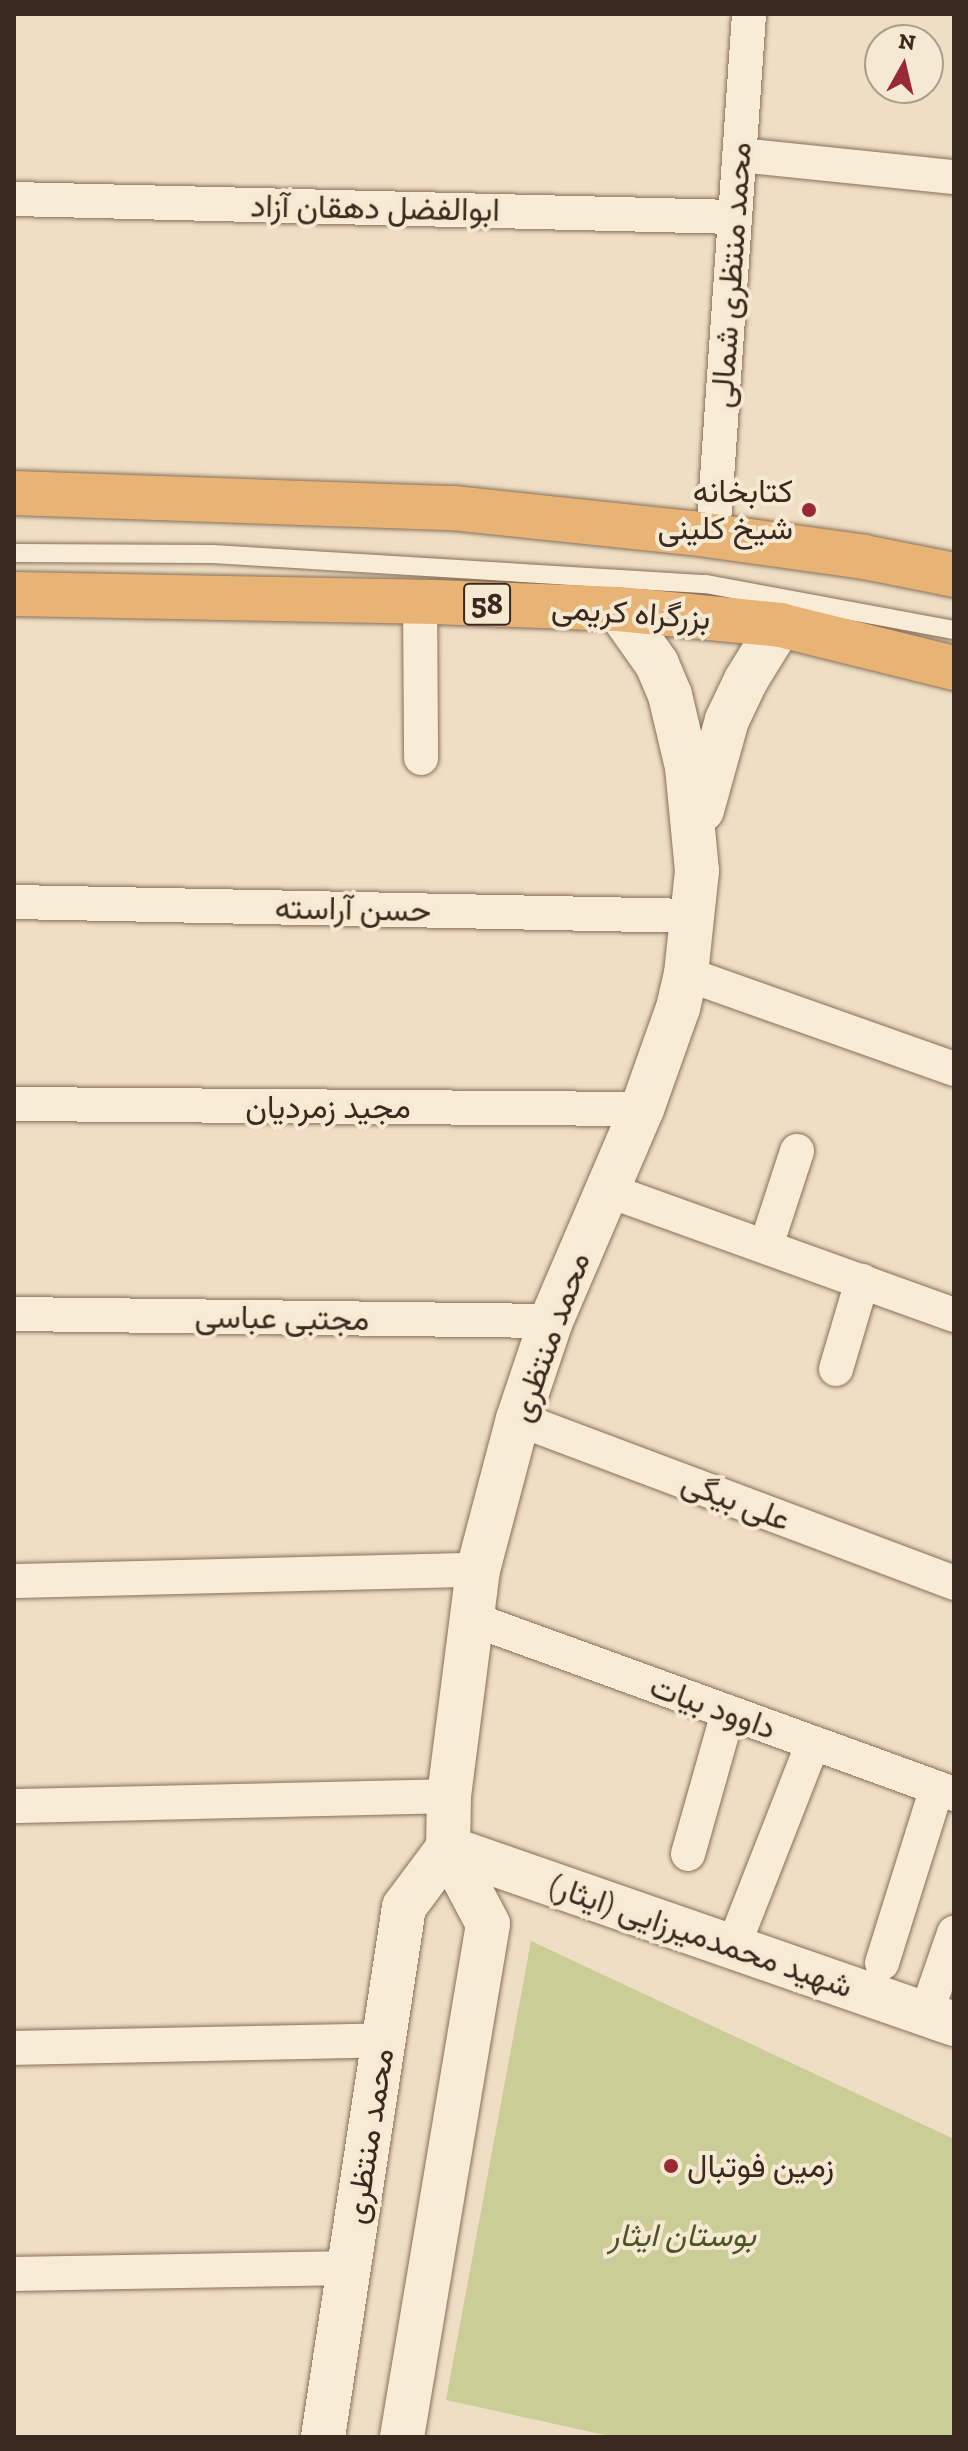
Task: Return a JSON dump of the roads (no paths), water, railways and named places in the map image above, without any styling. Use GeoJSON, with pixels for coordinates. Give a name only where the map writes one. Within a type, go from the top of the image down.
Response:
{"type":"FeatureCollection","features":[{"type":"Feature","properties":{"kind":"highway"},"geometry":{"type":"LineString","coordinates":[[14,493],[453,508],[713,536],[864,557],[954,575]]}},
{"type":"Feature","properties":{"kind":"highway","name":"بزرگراه کریمی"},"geometry":{"type":"LineString","coordinates":[[14,594],[420,601],[618,609],[780,625],[954,668]]}},
{"type":"Feature","properties":{"kind":"street","name":"محمد منتظری شمالی"},"geometry":{"type":"LineString","coordinates":[[713,536],[749,14]]}},
{"type":"Feature","properties":{"kind":"street"},"geometry":{"type":"LineString","coordinates":[[740,155],[954,177]]}},
{"type":"Feature","properties":{"kind":"street","name":"ابوالفضل دهقان آزاد"},"geometry":{"type":"LineString","coordinates":[[14,199],[735,217]]}},
{"type":"Feature","properties":{"kind":"street"},"geometry":{"type":"LineString","coordinates":[[420,601],[421,758]]}},
{"type":"Feature","properties":{"kind":"street","name":"محمد منتظری"},"geometry":{"type":"LineString","coordinates":[[408,2436],[488,1924],[448,1848],[449,1796],[478,1570],[518,1419],[551,1321],[642,1109],[678,1008],[686,974],[695,840],[687,767],[670,695],[657,664],[618,609]]}},
{"type":"Feature","properties":{"kind":"street","name":"محمد منتظری"},"geometry":{"type":"LineString","coordinates":[[695,840],[727,720],[746,680],[780,625]]}},
{"type":"Feature","properties":{"kind":"street","name":"حسن آراسته"},"geometry":{"type":"LineString","coordinates":[[14,902],[692,916]]}},
{"type":"Feature","properties":{"kind":"street"},"geometry":{"type":"LineString","coordinates":[[686,974],[954,1069]]}},
{"type":"Feature","properties":{"kind":"street","name":"مجید زمردیان"},"geometry":{"type":"LineString","coordinates":[[14,1104],[642,1109]]}},
{"type":"Feature","properties":{"kind":"street"},"geometry":{"type":"LineString","coordinates":[[766,1246],[797,1151]]}},
{"type":"Feature","properties":{"kind":"street"},"geometry":{"type":"LineString","coordinates":[[607,1190],[954,1315]]}},
{"type":"Feature","properties":{"kind":"street"},"geometry":{"type":"LineString","coordinates":[[836,1369],[862,1281]]}},
{"type":"Feature","properties":{"kind":"street","name":"مجتبی عباسی"},"geometry":{"type":"LineString","coordinates":[[14,1314],[551,1321]]}},
{"type":"Feature","properties":{"kind":"street","name":"علی بیگی"},"geometry":{"type":"LineString","coordinates":[[518,1419],[954,1583]]}},
{"type":"Feature","properties":{"kind":"street"},"geometry":{"type":"LineString","coordinates":[[14,1581],[478,1570]]}},
{"type":"Feature","properties":{"kind":"street","name":"داوود بیات"},"geometry":{"type":"LineString","coordinates":[[472,1619],[946,1791]]}},
{"type":"Feature","properties":{"kind":"street"},"geometry":{"type":"LineString","coordinates":[[688,1854],[728,1713]]}},
{"type":"Feature","properties":{"kind":"street"},"geometry":{"type":"LineString","coordinates":[[733,1947],[813,1743]]}},
{"type":"Feature","properties":{"kind":"street"},"geometry":{"type":"LineString","coordinates":[[882,1963],[946,1791]]}},
{"type":"Feature","properties":{"kind":"street"},"geometry":{"type":"LineString","coordinates":[[14,1806],[449,1796]]}},
{"type":"Feature","properties":{"kind":"street","name":"محمد منتظری"},"geometry":{"type":"LineString","coordinates":[[323,2437],[404,1907],[448,1848]]}},
{"type":"Feature","properties":{"kind":"street","name":"شهید محمدمیرزایی (ایثار)"},"geometry":{"type":"LineString","coordinates":[[448,1848],[940,2019]]}},
{"type":"Feature","properties":{"kind":"street"},"geometry":{"type":"LineString","coordinates":[[940,2019],[954,1933]]}},
{"type":"Feature","properties":{"kind":"street"},"geometry":{"type":"LineString","coordinates":[[14,2048],[384,2040]]}},
{"type":"Feature","properties":{"kind":"street"},"geometry":{"type":"LineString","coordinates":[[14,2274],[349,2268]]}},
{"type":"Feature","properties":{"kind":"lane"},"geometry":{"type":"LineString","coordinates":[[14,553],[213,554],[706,584],[954,630]]}},
{"type":"Feature","properties":{"kind":"place","name":"کتابخانه شیخ کلینی"},"geometry":{"type":"Point","coordinates":[809,510]}},
{"type":"Feature","properties":{"kind":"place","name":"زمین فوتبال"},"geometry":{"type":"Point","coordinates":[671,2166]}},
{"type":"Feature","properties":{"kind":"park label","name":"بوستان ایثار"},"geometry":{"type":"Point","coordinates":[682,2235]}}]}
